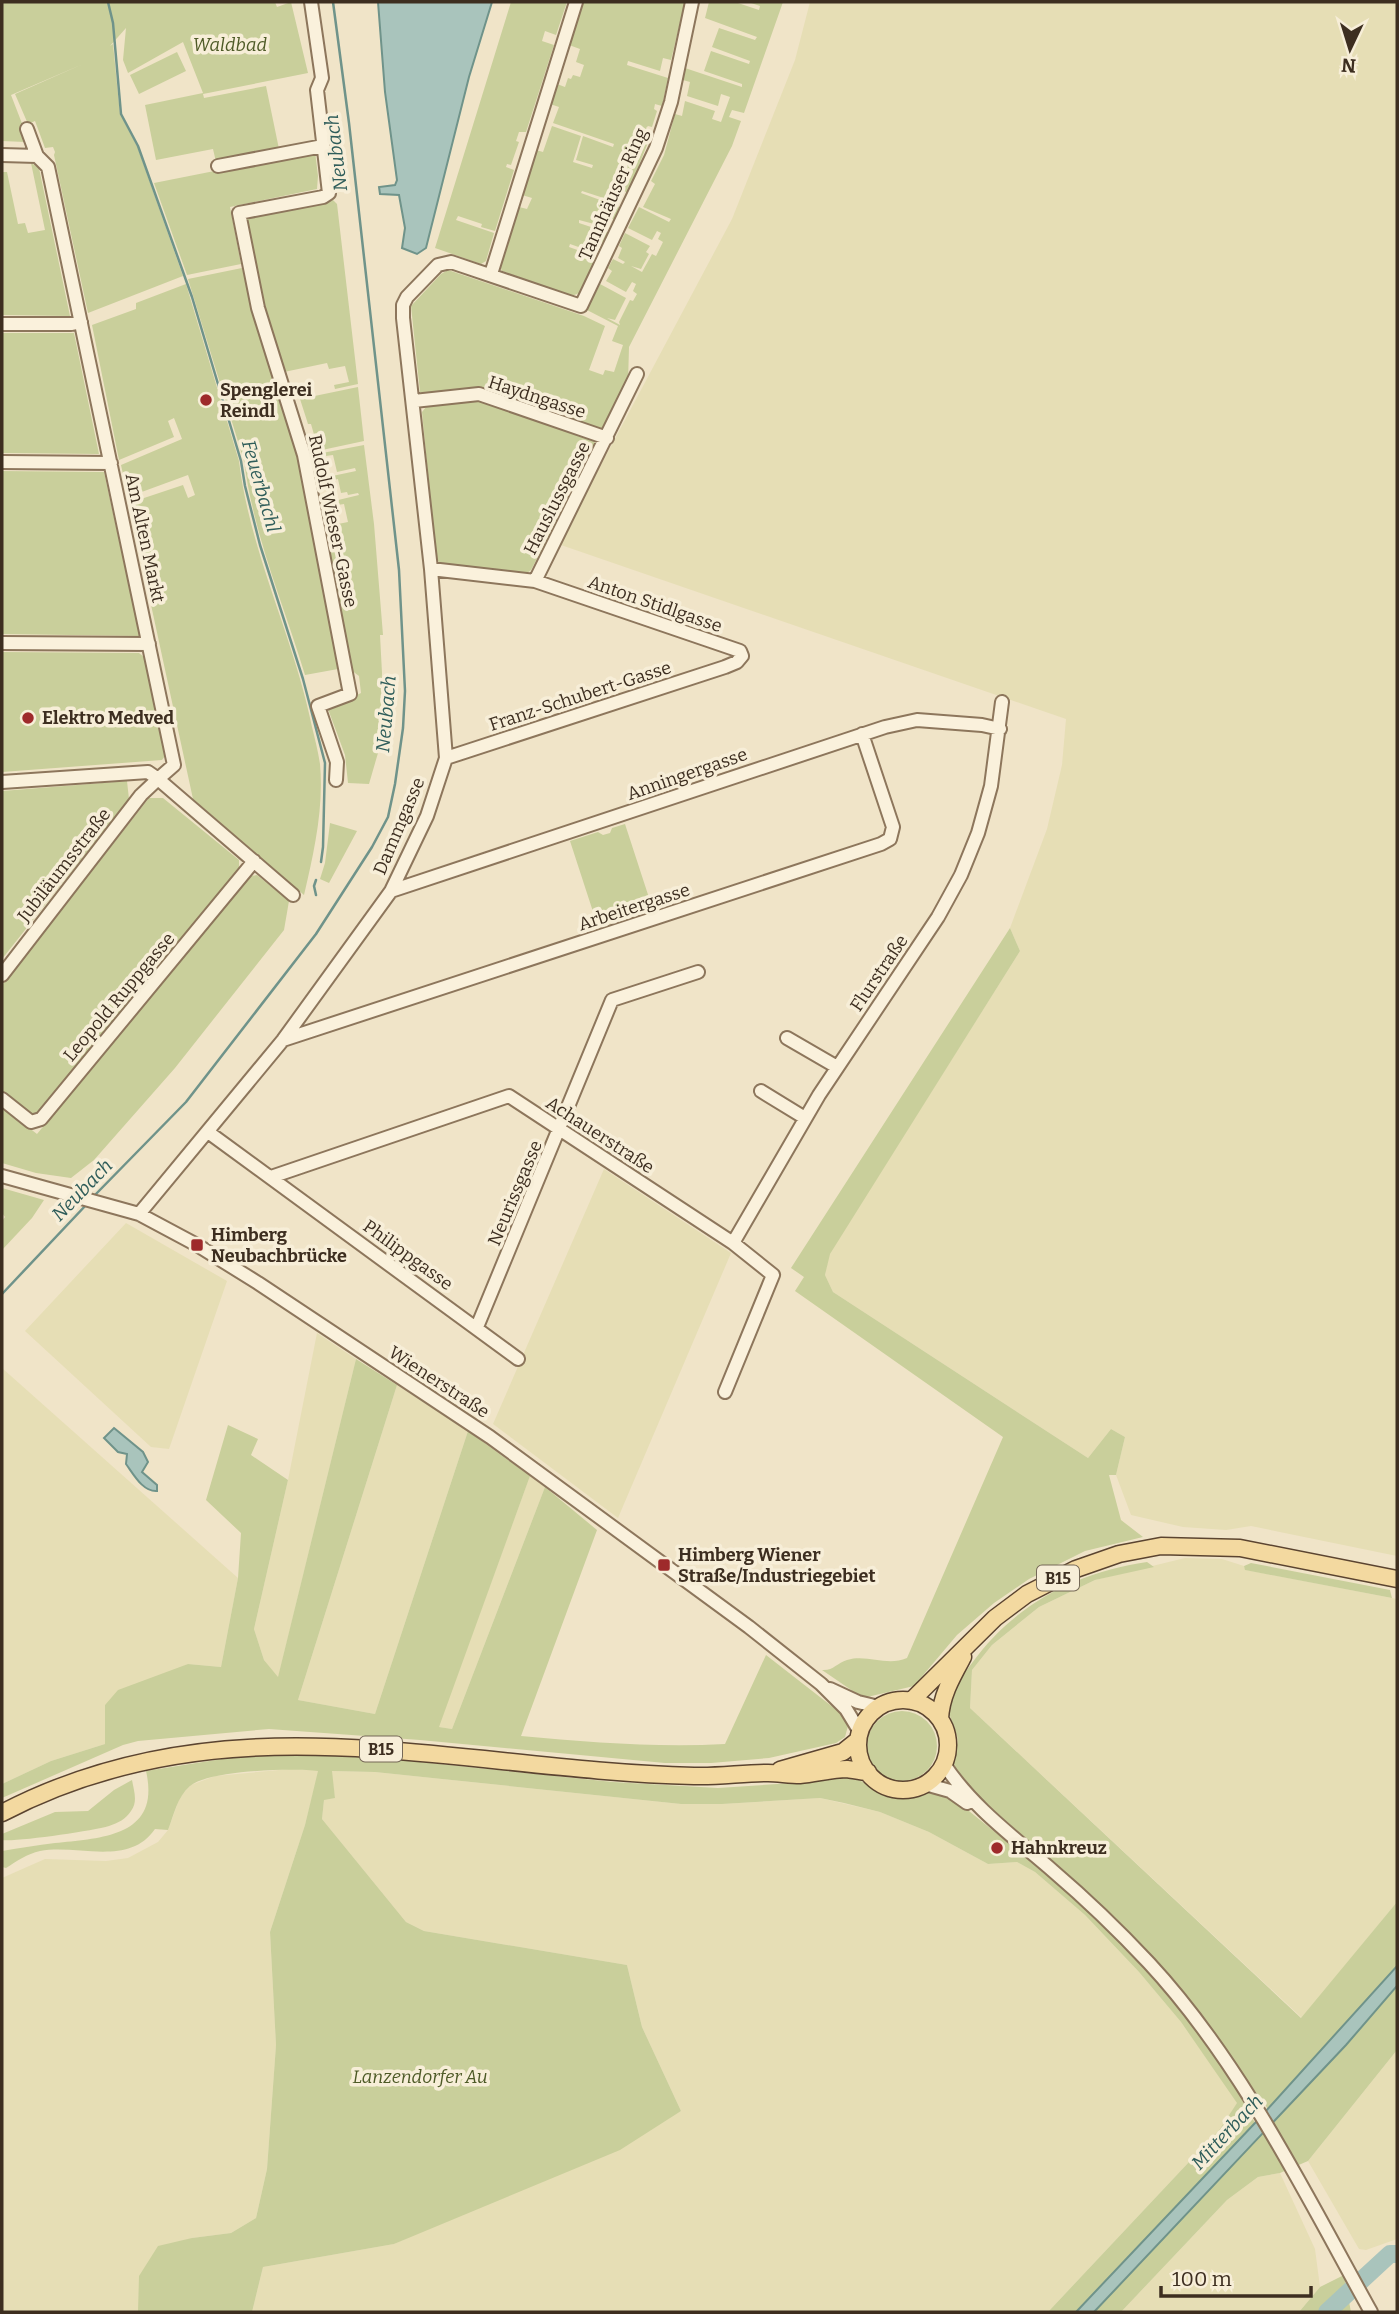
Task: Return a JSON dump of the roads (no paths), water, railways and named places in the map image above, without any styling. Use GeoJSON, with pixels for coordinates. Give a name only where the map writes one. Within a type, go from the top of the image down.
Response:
{"type":"FeatureCollection","features":[{"type":"Feature","properties":{"kind":"main road","name":"B15"},"geometry":{"type":"LineString","coordinates":[[911,1701],[995,1618],[1027,1594],[1076,1569],[1119,1554],[1161,1546],[1240,1548],[1397,1579]]}},
{"type":"Feature","properties":{"kind":"main road","name":"B15"},"geometry":{"type":"LineString","coordinates":[[944,1764],[947,1736],[940,1719],[941,1706],[949,1682],[972,1642]]}},
{"type":"Feature","properties":{"kind":"main road"},"geometry":{"type":"LineString","coordinates":[[879,1707],[889,1702],[911,1701],[932,1711],[940,1719]]}},
{"type":"Feature","properties":{"kind":"main road","name":"B15"},"geometry":{"type":"LineString","coordinates":[[769,1773],[843,1752],[859,1736],[869,1715],[879,1707]]}},
{"type":"Feature","properties":{"kind":"main road"},"geometry":{"type":"LineString","coordinates":[[859,1736],[862,1762],[868,1772]]}},
{"type":"Feature","properties":{"kind":"main road","name":"B15"},"geometry":{"type":"LineString","coordinates":[[2,1813],[71,1782],[118,1768],[212,1750],[260,1746],[404,1750],[695,1777],[769,1773],[800,1775],[846,1769],[868,1772],[882,1784],[899,1789],[925,1784]]}},
{"type":"Feature","properties":{"kind":"main road"},"geometry":{"type":"LineString","coordinates":[[925,1784],[944,1764]]}},
{"type":"Feature","properties":{"kind":"street"},"geometry":{"type":"LineString","coordinates":[[218,166],[324,152],[317,90],[322,78],[311,2]]}},
{"type":"Feature","properties":{"kind":"street"},"geometry":{"type":"LineString","coordinates":[[491,274],[576,2]]}},
{"type":"Feature","properties":{"kind":"street","name":"Tannhäuser Ring"},"geometry":{"type":"LineString","coordinates":[[405,327],[405,299],[440,264],[454,262],[581,306],[656,148],[671,102],[692,2]]}},
{"type":"Feature","properties":{"kind":"street","name":"Am Alten Markt"},"geometry":{"type":"LineString","coordinates":[[27,129],[37,156],[48,167],[174,765],[158,779]]}},
{"type":"Feature","properties":{"kind":"street","name":"Rudolf Wieser-Gasse"},"geometry":{"type":"LineString","coordinates":[[324,152],[329,189],[327,196],[239,213],[258,308],[304,455],[350,694],[318,706],[337,762],[336,780]]}},
{"type":"Feature","properties":{"kind":"street"},"geometry":{"type":"LineString","coordinates":[[2,155],[37,156]]}},
{"type":"Feature","properties":{"kind":"street"},"geometry":{"type":"LineString","coordinates":[[2,324],[81,322]]}},
{"type":"Feature","properties":{"kind":"street","name":"Dammgasse"},"geometry":{"type":"LineString","coordinates":[[139,1214],[283,1040],[391,891],[427,816],[446,758],[432,569],[405,327]]}},
{"type":"Feature","properties":{"kind":"street","name":"Hauslussgasse"},"geometry":{"type":"LineString","coordinates":[[432,569],[535,582],[637,374]]}},
{"type":"Feature","properties":{"kind":"street","name":"Haydngasse"},"geometry":{"type":"LineString","coordinates":[[414,401],[479,394],[607,438]]}},
{"type":"Feature","properties":{"kind":"street"},"geometry":{"type":"LineString","coordinates":[[2,462],[111,463]]}},
{"type":"Feature","properties":{"kind":"street","name":"Anton Stidlgasse"},"geometry":{"type":"LineString","coordinates":[[535,582],[740,651],[742,656],[737,662],[725,667]]}},
{"type":"Feature","properties":{"kind":"street"},"geometry":{"type":"LineString","coordinates":[[2,643],[149,644]]}},
{"type":"Feature","properties":{"kind":"street","name":"Franz-Schubert-Gasse"},"geometry":{"type":"LineString","coordinates":[[446,758],[725,667]]}},
{"type":"Feature","properties":{"kind":"street","name":"Flurstraße"},"geometry":{"type":"LineString","coordinates":[[733,1243],[805,1118],[938,917],[961,875],[978,833],[991,786],[1002,702]]}},
{"type":"Feature","properties":{"kind":"street","name":"Anningergasse"},"geometry":{"type":"LineString","coordinates":[[391,891],[862,734],[917,720],[1000,729]]}},
{"type":"Feature","properties":{"kind":"street","name":"Arbeitergasse"},"geometry":{"type":"LineString","coordinates":[[283,1040],[881,844],[890,839],[893,827],[862,734]]}},
{"type":"Feature","properties":{"kind":"street"},"geometry":{"type":"LineString","coordinates":[[2,782],[148,772],[293,895]]}},
{"type":"Feature","properties":{"kind":"street","name":"Jubiläumsstraße"},"geometry":{"type":"LineString","coordinates":[[2,975],[141,795],[158,779]]}},
{"type":"Feature","properties":{"kind":"street","name":"Leopold Ruppgasse"},"geometry":{"type":"LineString","coordinates":[[2,1099],[31,1122],[41,1119],[254,861]]}},
{"type":"Feature","properties":{"kind":"street","name":"Neurissgasse"},"geometry":{"type":"LineString","coordinates":[[477,1327],[612,1000],[698,972]]}},
{"type":"Feature","properties":{"kind":"street"},"geometry":{"type":"LineString","coordinates":[[787,1038],[837,1068]]}},
{"type":"Feature","properties":{"kind":"street"},"geometry":{"type":"LineString","coordinates":[[761,1091],[805,1118]]}},
{"type":"Feature","properties":{"kind":"street","name":"Achauerstraße"},"geometry":{"type":"LineString","coordinates":[[271,1177],[509,1096],[733,1243],[773,1275],[724,1392]]}},
{"type":"Feature","properties":{"kind":"street","name":"Philippgasse"},"geometry":{"type":"LineString","coordinates":[[208,1132],[518,1359]]}},
{"type":"Feature","properties":{"kind":"street","name":"Wienerstraße"},"geometry":{"type":"LineString","coordinates":[[2,1176],[139,1214],[197,1245],[258,1283],[490,1437],[749,1627],[821,1684],[846,1709],[859,1736]]}},
{"type":"Feature","properties":{"kind":"street","name":"Wienerstraße"},"geometry":{"type":"LineString","coordinates":[[821,1684],[858,1702],[879,1707]]}},
{"type":"Feature","properties":{"kind":"street"},"geometry":{"type":"LineString","coordinates":[[944,1764],[956,1783],[999,1825],[1094,1907],[1150,1965],[1206,2034],[1289,2164],[1370,2309]]}},
{"type":"Feature","properties":{"kind":"street"},"geometry":{"type":"LineString","coordinates":[[925,1784],[950,1791],[999,1825]]}},
{"type":"Feature","properties":{"kind":"water"},"geometry":{"type":"Polygon","coordinates":[[[378,2],[492,2],[469,77],[426,248],[417,254],[402,248],[405,228],[399,195],[380,194],[379,187],[395,185],[397,180],[385,92],[378,2]]]}},
{"type":"Feature","properties":{"kind":"water"},"geometry":{"type":"Polygon","coordinates":[[[114,1428],[143,1452],[148,1462],[142,1472],[157,1485],[157,1491],[147,1489],[139,1482],[126,1464],[127,1454],[118,1452],[104,1438],[114,1428]]]}},
{"type":"Feature","properties":{"kind":"water"},"geometry":{"type":"Polygon","coordinates":[[[1397,1966],[1397,1986],[1346,2045],[1094,2312],[1076,2312],[1255,2123],[1397,1966]]]}},
{"type":"Feature","properties":{"kind":"waterway","name":"Feuerbachl"},"geometry":{"type":"LineString","coordinates":[[108,2],[113,23],[121,114],[138,146],[192,297],[241,461],[260,545],[303,679],[325,763],[321,862]]}},
{"type":"Feature","properties":{"kind":"waterway","name":"Neubach"},"geometry":{"type":"LineString","coordinates":[[94,1196],[186,1102],[316,934],[388,817],[395,784],[405,691],[399,570],[333,2]]}},
{"type":"Feature","properties":{"kind":"waterway"},"geometry":{"type":"LineString","coordinates":[[316,880],[316,895]]}},
{"type":"Feature","properties":{"kind":"waterway","name":"Neubach"},"geometry":{"type":"LineString","coordinates":[[2,1294],[87,1204]]}},
{"type":"Feature","properties":{"kind":"waterway"},"geometry":{"type":"LineString","coordinates":[[1327,2312],[1390,2254],[1397,2254]]}},
{"type":"Feature","properties":{"kind":"place","name":"Spenglerei Reindl"},"geometry":{"type":"Point","coordinates":[206,400]}},
{"type":"Feature","properties":{"kind":"place","name":"Elektro Medved"},"geometry":{"type":"Point","coordinates":[28,718]}},
{"type":"Feature","properties":{"kind":"place","name":"Himberg Neubachbrücke"},"geometry":{"type":"Point","coordinates":[197,1245]}},
{"type":"Feature","properties":{"kind":"place","name":"Himberg Wiener Straße/Industriegebiet"},"geometry":{"type":"Point","coordinates":[664,1565]}},
{"type":"Feature","properties":{"kind":"place","name":"Hahnkreuz"},"geometry":{"type":"Point","coordinates":[997,1848]}},
{"type":"Feature","properties":{"kind":"park label","name":"Waldbad"},"geometry":{"type":"Point","coordinates":[230,45]}},
{"type":"Feature","properties":{"kind":"park label","name":"Lanzendorfer Au"},"geometry":{"type":"Point","coordinates":[420,2077]}},
{"type":"Feature","properties":{"kind":"water label","name":"Mitterbach"},"geometry":{"type":"Point","coordinates":[1227,2132]}}]}
